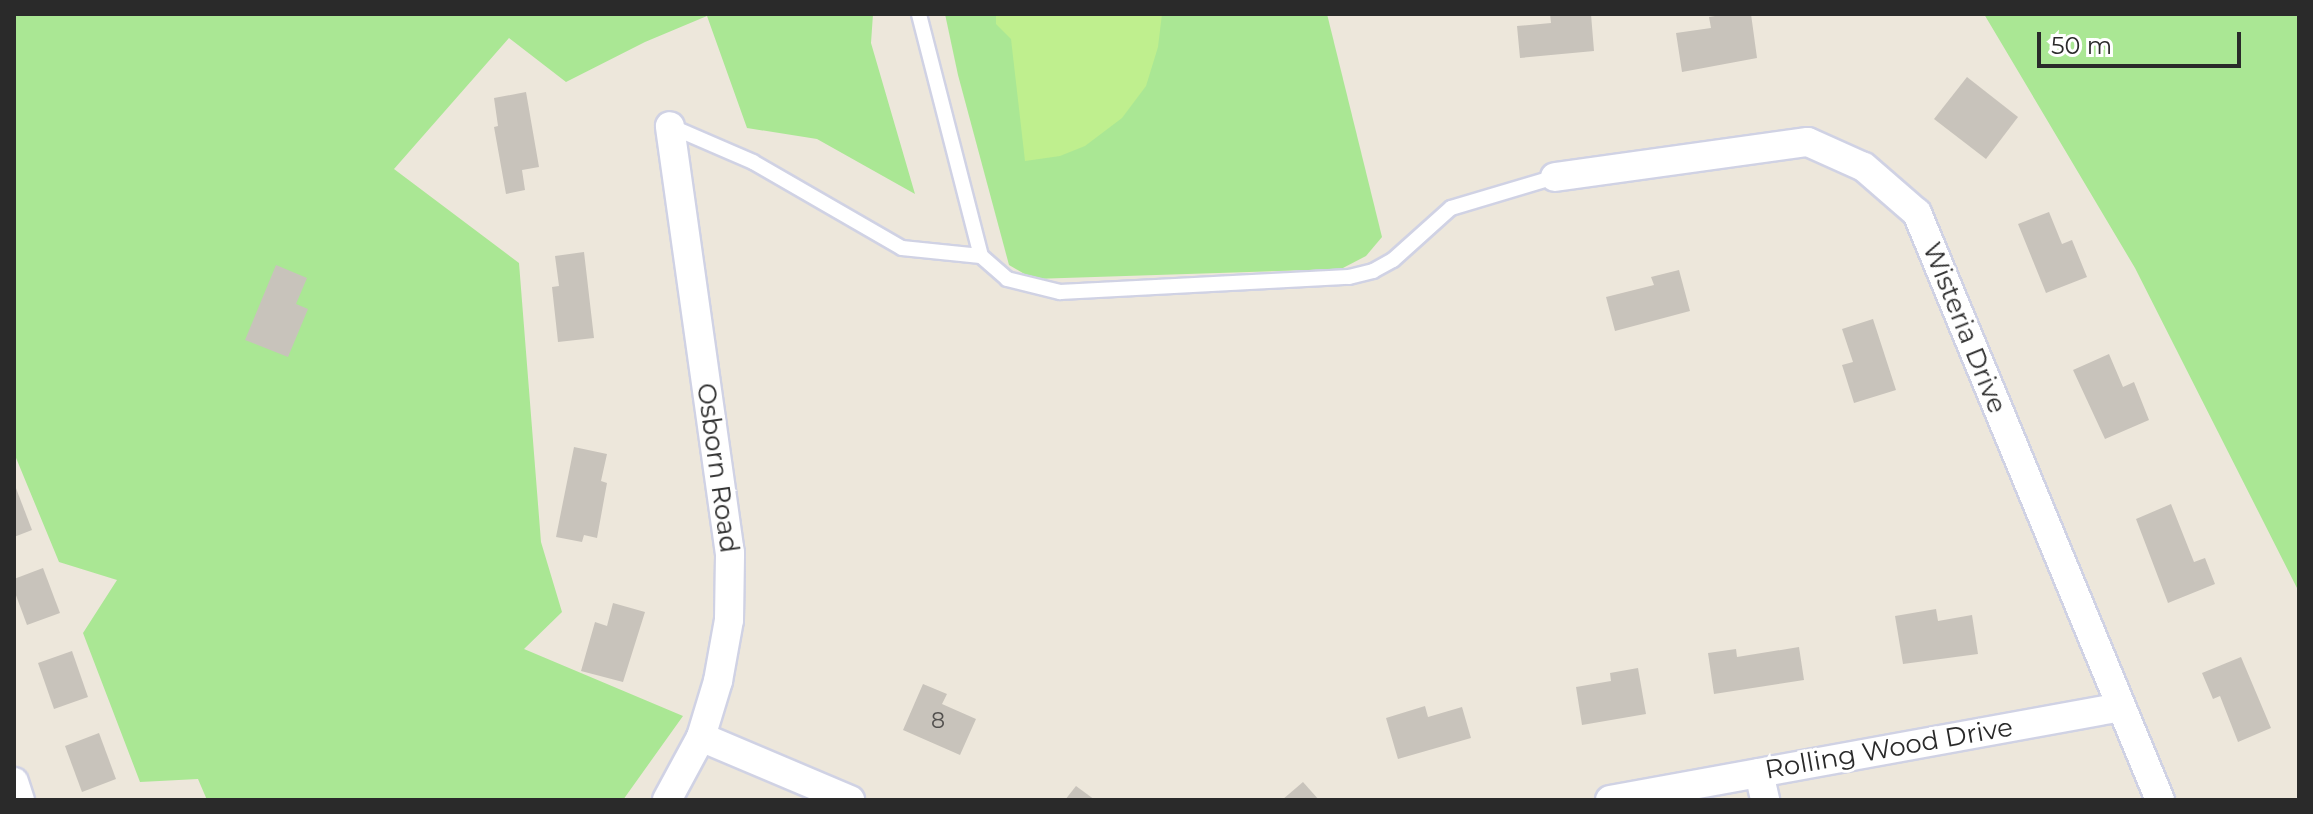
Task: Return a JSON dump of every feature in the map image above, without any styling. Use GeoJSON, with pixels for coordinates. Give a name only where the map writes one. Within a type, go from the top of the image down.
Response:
{"type":"FeatureCollection","features":[{"type":"Feature","properties":{"kind":"street","name":"Osborn Road"},"geometry":{"type":"LineString","coordinates":[[667,800],[701,737],[718,681],[729,620],[730,554],[670,126]]}},
{"type":"Feature","properties":{"kind":"street","name":"Wisteria Drive"},"geometry":{"type":"LineString","coordinates":[[1555,177],[1808,142],[1864,167],[1917,213],[2160,800]]}},
{"type":"Feature","properties":{"kind":"street","name":"Rolling Wood Drive"},"geometry":{"type":"LineString","coordinates":[[1610,800],[1762,786],[2121,707]]}},
{"type":"Feature","properties":{"kind":"street"},"geometry":{"type":"LineString","coordinates":[[701,737],[850,800]]}},
{"type":"Feature","properties":{"kind":"street"},"geometry":{"type":"LineString","coordinates":[[14,782],[20,800]]}},
{"type":"Feature","properties":{"kind":"lane"},"geometry":{"type":"LineString","coordinates":[[919,14],[981,256],[1007,279],[1060,292],[1349,277],[1373,271],[1393,260],[1451,208],[1555,177]]}},
{"type":"Feature","properties":{"kind":"lane"},"geometry":{"type":"LineString","coordinates":[[670,126],[753,162],[902,248],[981,256]]}},
{"type":"Feature","properties":{"kind":"green space"},"geometry":{"type":"Polygon","coordinates":[[[14,14],[873,14],[871,43],[915,194],[817,139],[747,128],[707,16],[645,42],[566,82],[509,38],[394,169],[519,263],[541,542],[562,612],[524,649],[683,716],[623,800],[207,800],[198,779],[140,782],[83,633],[117,580],[59,562],[14,453],[14,14]]]}},
{"type":"Feature","properties":{"kind":"green space"},"geometry":{"type":"Polygon","coordinates":[[[945,14],[1327,14],[1382,237],[1366,256],[1341,269],[1033,279],[1009,265],[958,75],[945,14]]]}},
{"type":"Feature","properties":{"kind":"green space"},"geometry":{"type":"Polygon","coordinates":[[[996,14],[1162,14],[1158,47],[1146,86],[1122,118],[1085,146],[1060,156],[1025,161],[1011,39],[996,24],[996,14]]]}},
{"type":"Feature","properties":{"kind":"green space"},"geometry":{"type":"Polygon","coordinates":[[[1984,14],[2299,14],[2299,592],[2135,268],[1984,14]]]}},
{"type":"Feature","properties":{"kind":"building"},"geometry":{"type":"Polygon","coordinates":[[[1550,14],[1591,14],[1594,51],[1520,58],[1517,26],[1551,23],[1550,14]]]}},
{"type":"Feature","properties":{"kind":"building"},"geometry":{"type":"Polygon","coordinates":[[[1751,14],[1757,58],[1682,72],[1676,33],[1711,28],[1709,17],[1751,14]]]}},
{"type":"Feature","properties":{"kind":"building"},"geometry":{"type":"Polygon","coordinates":[[[1967,77],[2018,117],[1986,159],[1934,119],[1967,77]]]}},
{"type":"Feature","properties":{"kind":"building"},"geometry":{"type":"Polygon","coordinates":[[[526,92],[539,167],[522,170],[525,190],[506,194],[494,127],[498,126],[494,98],[526,92]]]}},
{"type":"Feature","properties":{"kind":"building"},"geometry":{"type":"Polygon","coordinates":[[[2049,212],[2062,244],[2072,240],[2087,277],[2046,293],[2018,224],[2049,212]]]}},
{"type":"Feature","properties":{"kind":"building"},"geometry":{"type":"Polygon","coordinates":[[[584,252],[594,338],[558,342],[552,287],[559,286],[555,256],[584,252]]]}},
{"type":"Feature","properties":{"kind":"building"},"geometry":{"type":"Polygon","coordinates":[[[276,265],[307,278],[296,304],[308,309],[288,357],[245,340],[276,265]]]}},
{"type":"Feature","properties":{"kind":"building"},"geometry":{"type":"Polygon","coordinates":[[[1679,270],[1690,311],[1615,331],[1606,297],[1654,285],[1651,277],[1679,270]]]}},
{"type":"Feature","properties":{"kind":"building"},"geometry":{"type":"Polygon","coordinates":[[[1873,319],[1896,390],[1854,403],[1842,365],[1853,362],[1842,329],[1873,319]]]}},
{"type":"Feature","properties":{"kind":"building"},"geometry":{"type":"Polygon","coordinates":[[[2109,354],[2123,387],[2134,382],[2149,420],[2105,439],[2073,370],[2109,354]]]}},
{"type":"Feature","properties":{"kind":"building"},"geometry":{"type":"Polygon","coordinates":[[[574,447],[607,454],[601,481],[607,483],[597,538],[584,535],[582,542],[556,537],[574,447]]]}},
{"type":"Feature","properties":{"kind":"building"},"geometry":{"type":"Polygon","coordinates":[[[14,483],[32,530],[14,537],[14,483]]]}},
{"type":"Feature","properties":{"kind":"building"},"geometry":{"type":"Polygon","coordinates":[[[2171,504],[2194,562],[2205,558],[2215,584],[2168,603],[2136,519],[2171,504]]]}},
{"type":"Feature","properties":{"kind":"building"},"geometry":{"type":"Polygon","coordinates":[[[43,568],[60,613],[27,625],[14,590],[14,579],[43,568]]]}},
{"type":"Feature","properties":{"kind":"building"},"geometry":{"type":"Polygon","coordinates":[[[613,603],[645,612],[623,682],[581,671],[595,622],[607,626],[613,603]]]}},
{"type":"Feature","properties":{"kind":"building"},"geometry":{"type":"Polygon","coordinates":[[[1936,609],[1938,621],[1972,615],[1978,654],[1903,664],[1895,616],[1936,609]]]}},
{"type":"Feature","properties":{"kind":"building"},"geometry":{"type":"Polygon","coordinates":[[[1799,647],[1804,680],[1714,694],[1708,653],[1736,649],[1737,657],[1799,647]]]}},
{"type":"Feature","properties":{"kind":"building"},"geometry":{"type":"Polygon","coordinates":[[[72,651],[88,697],[54,709],[38,663],[72,651]]]}},
{"type":"Feature","properties":{"kind":"building"},"geometry":{"type":"Polygon","coordinates":[[[2241,657],[2271,728],[2238,742],[2220,696],[2213,699],[2202,673],[2241,657]]]}},
{"type":"Feature","properties":{"kind":"building"},"geometry":{"type":"Polygon","coordinates":[[[1638,668],[1646,714],[1582,725],[1576,687],[1611,681],[1610,673],[1638,668]]]}},
{"type":"Feature","properties":{"kind":"building"},"geometry":{"type":"Polygon","coordinates":[[[923,684],[947,694],[942,704],[976,719],[960,755],[903,730],[923,684]]]}},
{"type":"Feature","properties":{"kind":"building"},"geometry":{"type":"Polygon","coordinates":[[[1425,706],[1428,717],[1462,707],[1471,738],[1398,759],[1386,718],[1425,706]]]}},
{"type":"Feature","properties":{"kind":"building"},"geometry":{"type":"Polygon","coordinates":[[[99,733],[116,779],[82,792],[65,746],[99,733]]]}},
{"type":"Feature","properties":{"kind":"building"},"geometry":{"type":"Polygon","coordinates":[[[1303,782],[1319,800],[1282,800],[1303,782]]]}},
{"type":"Feature","properties":{"kind":"building"},"geometry":{"type":"Polygon","coordinates":[[[1076,786],[1095,800],[1065,800],[1076,786]]]}}]}
